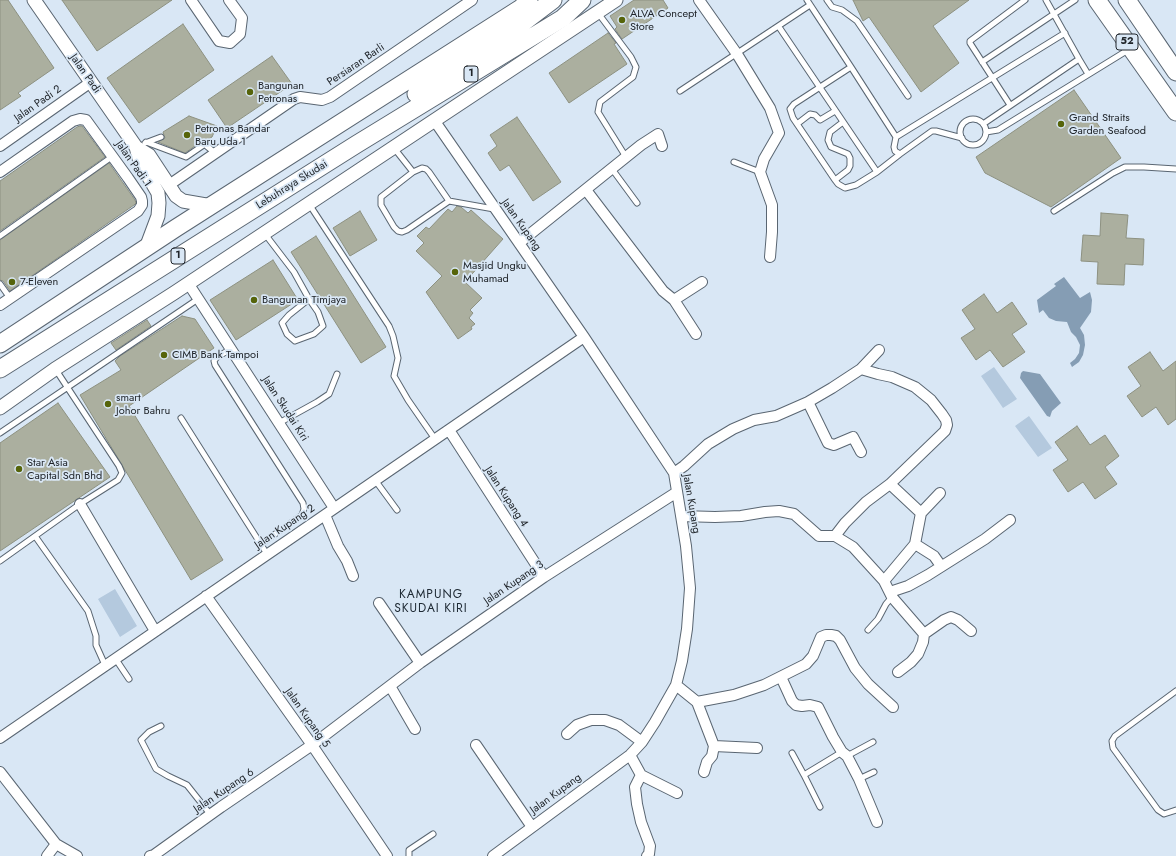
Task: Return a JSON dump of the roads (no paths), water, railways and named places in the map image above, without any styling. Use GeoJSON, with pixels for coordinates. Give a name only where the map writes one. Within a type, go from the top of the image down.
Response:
{"type":"FeatureCollection","features":[{"type":"Feature","properties":{"kind":"highway","name":"1"},"geometry":{"type":"LineString","coordinates":[[0,344],[146,248],[521,8],[529,0]]}},
{"type":"Feature","properties":{"kind":"highway"},"geometry":{"type":"LineString","coordinates":[[357,144],[377,121],[524,22],[553,0]]}},
{"type":"Feature","properties":{"kind":"highway","name":"Lebuhraya Skudai"},"geometry":{"type":"LineString","coordinates":[[0,369],[357,144],[563,18],[582,0]]}},
{"type":"Feature","properties":{"kind":"highway","name":"52"},"geometry":{"type":"LineString","coordinates":[[1097,0],[1176,112]]}},
{"type":"Feature","properties":{"kind":"highway","name":"52"},"geometry":{"type":"LineString","coordinates":[[1128,0],[1176,72]]}},
{"type":"Feature","properties":{"kind":"street","name":"Jalan Padi"},"geometry":{"type":"LineString","coordinates":[[34,0],[91,82],[149,155],[176,196],[183,201],[212,206]]}},
{"type":"Feature","properties":{"kind":"street"},"geometry":{"type":"LineString","coordinates":[[191,0],[219,41],[230,43],[240,34],[242,18],[230,0]]}},
{"type":"Feature","properties":{"kind":"street","name":"Persiaran Barli"},"geometry":{"type":"LineString","coordinates":[[169,185],[294,99],[300,97],[322,100],[330,97],[472,0]]}},
{"type":"Feature","properties":{"kind":"street"},"geometry":{"type":"LineString","coordinates":[[0,408],[55,369],[309,204],[616,0]]}},
{"type":"Feature","properties":{"kind":"street"},"geometry":{"type":"LineString","coordinates":[[699,0],[737,54],[770,108],[779,133],[764,159],[760,172],[772,205],[770,257]]}},
{"type":"Feature","properties":{"kind":"street","name":"Jalan Padi 2"},"geometry":{"type":"LineString","coordinates":[[0,146],[91,82]]}},
{"type":"Feature","properties":{"kind":"street","name":"Jalan Padi 1"},"geometry":{"type":"LineString","coordinates":[[0,172],[73,121],[80,119],[86,120],[141,197],[142,205],[140,208],[0,305]]}},
{"type":"Feature","properties":{"kind":"street","name":"Jalan Kupang"},"geometry":{"type":"LineString","coordinates":[[434,120],[584,337],[674,473],[682,516],[690,588],[687,629],[682,661],[676,685],[642,742],[630,755],[493,856]]}},
{"type":"Feature","properties":{"kind":"street"},"geometry":{"type":"LineString","coordinates":[[519,243],[658,134],[662,146]]}},
{"type":"Feature","properties":{"kind":"street","name":"Jalan Padi"},"geometry":{"type":"LineString","coordinates":[[141,145],[140,162],[158,193],[160,203],[158,216],[146,248]]}},
{"type":"Feature","properties":{"kind":"street"},"geometry":{"type":"LineString","coordinates":[[586,190],[664,291],[674,300],[696,334]]}},
{"type":"Feature","properties":{"kind":"street"},"geometry":{"type":"LineString","coordinates":[[674,300],[702,282]]}},
{"type":"Feature","properties":{"kind":"street","name":"Jalan Skudai Kiri"},"geometry":{"type":"LineString","coordinates":[[188,283],[334,508]]}},
{"type":"Feature","properties":{"kind":"street","name":"Jalan Kupang 2"},"geometry":{"type":"LineString","coordinates":[[0,738],[584,337]]}},
{"type":"Feature","properties":{"kind":"street"},"geometry":{"type":"LineString","coordinates":[[674,473],[708,444],[733,429],[754,420],[776,416],[808,402],[832,388],[861,369],[879,350]]}},
{"type":"Feature","properties":{"kind":"street"},"geometry":{"type":"LineString","coordinates":[[835,536],[845,523],[866,502],[890,484],[945,430],[947,425],[946,420],[931,400],[915,387],[892,377],[861,369]]}},
{"type":"Feature","properties":{"kind":"street"},"geometry":{"type":"LineString","coordinates":[[808,402],[828,443],[834,445],[853,437],[861,452]]}},
{"type":"Feature","properties":{"kind":"street","name":"Jalan Kupang 4"},"geometry":{"type":"LineString","coordinates":[[449,430],[544,577]]}},
{"type":"Feature","properties":{"kind":"street"},"geometry":{"type":"LineString","coordinates":[[890,484],[921,513]]}},
{"type":"Feature","properties":{"kind":"street","name":"Jalan Kupang 3"},"geometry":{"type":"LineString","coordinates":[[312,745],[420,663],[544,577],[677,492]]}},
{"type":"Feature","properties":{"kind":"street"},"geometry":{"type":"LineString","coordinates":[[884,581],[915,544],[921,513],[940,493]]}},
{"type":"Feature","properties":{"kind":"street"},"geometry":{"type":"LineString","coordinates":[[80,504],[155,631]]}},
{"type":"Feature","properties":{"kind":"street"},"geometry":{"type":"LineString","coordinates":[[682,516],[741,516],[779,511],[794,514],[820,536],[835,536],[853,548],[884,581],[891,594],[924,634],[923,642],[918,654],[911,662],[898,672]]}},
{"type":"Feature","properties":{"kind":"street"},"geometry":{"type":"LineString","coordinates":[[325,515],[338,546],[348,561],[353,576]]}},
{"type":"Feature","properties":{"kind":"street"},"geometry":{"type":"LineString","coordinates":[[891,594],[942,566],[985,539],[1010,520]]}},
{"type":"Feature","properties":{"kind":"street"},"geometry":{"type":"LineString","coordinates":[[915,544],[934,556],[942,566]]}},
{"type":"Feature","properties":{"kind":"street","name":"Jalan Kupang 5"},"geometry":{"type":"LineString","coordinates":[[206,596],[312,745],[387,856]]}},
{"type":"Feature","properties":{"kind":"street"},"geometry":{"type":"LineString","coordinates":[[379,603],[420,663]]}},
{"type":"Feature","properties":{"kind":"street"},"geometry":{"type":"LineString","coordinates":[[924,634],[951,617],[958,620],[972,631]]}},
{"type":"Feature","properties":{"kind":"street"},"geometry":{"type":"LineString","coordinates":[[697,702],[734,695],[764,685],[806,664],[813,656],[821,638],[826,635],[831,635],[836,636],[840,640],[855,668],[868,684],[893,707]]}},
{"type":"Feature","properties":{"kind":"street"},"geometry":{"type":"LineString","coordinates":[[781,676],[792,701],[796,705],[810,705],[818,708],[833,737],[860,780],[877,822]]}},
{"type":"Feature","properties":{"kind":"street"},"geometry":{"type":"LineString","coordinates":[[676,685],[697,702],[714,746],[712,756],[707,762],[704,772]]}},
{"type":"Feature","properties":{"kind":"street"},"geometry":{"type":"LineString","coordinates":[[390,686],[415,729]]}},
{"type":"Feature","properties":{"kind":"street"},"geometry":{"type":"LineString","coordinates":[[567,734],[577,725],[591,720],[605,720],[619,725],[642,742]]}},
{"type":"Feature","properties":{"kind":"street","name":"Jalan Kupang 6"},"geometry":{"type":"LineString","coordinates":[[153,856],[210,814],[312,745]]}},
{"type":"Feature","properties":{"kind":"street"},"geometry":{"type":"LineString","coordinates":[[476,745],[532,827]]}},
{"type":"Feature","properties":{"kind":"street"},"geometry":{"type":"LineString","coordinates":[[714,746],[757,748]]}},
{"type":"Feature","properties":{"kind":"street"},"geometry":{"type":"LineString","coordinates":[[630,755],[641,775],[677,793]]}},
{"type":"Feature","properties":{"kind":"street"},"geometry":{"type":"LineString","coordinates":[[0,772],[56,844],[77,856]]}},
{"type":"Feature","properties":{"kind":"street"},"geometry":{"type":"LineString","coordinates":[[641,775],[635,787],[641,822],[650,846],[649,854],[647,856]]}},
{"type":"Feature","properties":{"kind":"street"},"geometry":{"type":"LineString","coordinates":[[47,856],[56,844]]}},
{"type":"Feature","properties":{"kind":"lane"},"geometry":{"type":"LineString","coordinates":[[806,0],[896,137],[894,147],[895,151],[900,154]]}},
{"type":"Feature","properties":{"kind":"lane"},"geometry":{"type":"LineString","coordinates":[[827,0],[832,7],[842,10],[857,21],[908,96]]}},
{"type":"Feature","properties":{"kind":"lane"},"geometry":{"type":"LineString","coordinates":[[1010,106],[970,44],[971,39],[1025,0]]}},
{"type":"Feature","properties":{"kind":"lane"},"geometry":{"type":"LineString","coordinates":[[1046,0],[1088,74]]}},
{"type":"Feature","properties":{"kind":"lane"},"geometry":{"type":"LineString","coordinates":[[982,62],[1075,0]]}},
{"type":"Feature","properties":{"kind":"lane"},"geometry":{"type":"LineString","coordinates":[[680,91],[779,27],[810,5]]}},
{"type":"Feature","properties":{"kind":"lane"},"geometry":{"type":"LineString","coordinates":[[598,12],[631,57],[636,67],[633,77],[600,102],[598,112],[626,158]]}},
{"type":"Feature","properties":{"kind":"lane"},"geometry":{"type":"LineString","coordinates":[[779,27],[877,172]]}},
{"type":"Feature","properties":{"kind":"lane"},"geometry":{"type":"LineString","coordinates":[[896,137],[1065,33]]}},
{"type":"Feature","properties":{"kind":"lane"},"geometry":{"type":"LineString","coordinates":[[986,132],[998,130],[1131,48]]}},
{"type":"Feature","properties":{"kind":"lane"},"geometry":{"type":"LineString","coordinates":[[983,124],[1079,59]]}},
{"type":"Feature","properties":{"kind":"lane"},"geometry":{"type":"LineString","coordinates":[[851,67],[791,106],[790,109],[791,114],[797,124],[838,184],[845,188],[856,185],[877,172],[932,132],[936,131],[962,138],[968,144],[976,145],[983,140],[986,132],[983,124],[976,119],[968,120],[964,123],[961,130],[962,138]]}},
{"type":"Feature","properties":{"kind":"lane"},"geometry":{"type":"LineString","coordinates":[[797,124],[810,114],[815,115],[820,120],[835,111]]}},
{"type":"Feature","properties":{"kind":"lane"},"geometry":{"type":"LineString","coordinates":[[835,180],[848,170],[850,166],[850,158],[848,154],[832,147],[828,140],[830,132],[843,122]]}},
{"type":"Feature","properties":{"kind":"lane"},"geometry":{"type":"LineString","coordinates":[[141,145],[161,137]]}},
{"type":"Feature","properties":{"kind":"lane"},"geometry":{"type":"LineString","coordinates":[[141,145],[186,157],[204,144],[215,153]]}},
{"type":"Feature","properties":{"kind":"lane"},"geometry":{"type":"LineString","coordinates":[[394,147],[413,172]]}},
{"type":"Feature","properties":{"kind":"lane"},"geometry":{"type":"LineString","coordinates":[[0,236],[113,156]]}},
{"type":"Feature","properties":{"kind":"lane"},"geometry":{"type":"LineString","coordinates":[[734,162],[760,172]]}},
{"type":"Feature","properties":{"kind":"lane"},"geometry":{"type":"LineString","coordinates":[[1054,211],[1113,173],[1125,167],[1176,169]]}},
{"type":"Feature","properties":{"kind":"lane"},"geometry":{"type":"LineString","coordinates":[[449,201],[426,169],[422,168],[413,172],[381,197],[381,205],[398,231],[402,232],[449,201],[496,209]]}},
{"type":"Feature","properties":{"kind":"lane"},"geometry":{"type":"LineString","coordinates":[[612,169],[637,203]]}},
{"type":"Feature","properties":{"kind":"lane"},"geometry":{"type":"LineString","coordinates":[[309,204],[389,326],[394,336],[398,358],[394,376],[434,439]]}},
{"type":"Feature","properties":{"kind":"lane"},"geometry":{"type":"LineString","coordinates":[[264,233],[294,272],[318,312],[323,326],[314,334],[295,341],[287,334],[282,323],[289,315],[310,299]]}},
{"type":"Feature","properties":{"kind":"lane"},"geometry":{"type":"LineString","coordinates":[[0,284],[10,298]]}},
{"type":"Feature","properties":{"kind":"lane"},"geometry":{"type":"LineString","coordinates":[[0,433],[198,299]]}},
{"type":"Feature","properties":{"kind":"lane"},"geometry":{"type":"LineString","coordinates":[[231,349],[217,357],[214,361],[215,365],[303,503],[304,509],[302,514],[261,544]]}},
{"type":"Feature","properties":{"kind":"lane"},"geometry":{"type":"LineString","coordinates":[[0,561],[80,504],[118,480],[122,473],[120,466],[55,369]]}},
{"type":"Feature","properties":{"kind":"lane"},"geometry":{"type":"LineString","coordinates":[[280,424],[328,394],[337,374]]}},
{"type":"Feature","properties":{"kind":"lane"},"geometry":{"type":"LineString","coordinates":[[182,418],[267,554]]}},
{"type":"Feature","properties":{"kind":"lane"},"geometry":{"type":"LineString","coordinates":[[375,480],[397,510]]}},
{"type":"Feature","properties":{"kind":"lane"},"geometry":{"type":"LineString","coordinates":[[36,536],[88,611],[96,636],[96,645],[106,665]]}},
{"type":"Feature","properties":{"kind":"lane"},"geometry":{"type":"LineString","coordinates":[[868,630],[878,619],[891,594]]}},
{"type":"Feature","properties":{"kind":"lane"},"geometry":{"type":"LineString","coordinates":[[115,658],[129,679]]}},
{"type":"Feature","properties":{"kind":"lane"},"geometry":{"type":"LineString","coordinates":[[1176,691],[1115,736],[1112,742],[1113,748],[1158,810],[1164,814],[1176,810]]}},
{"type":"Feature","properties":{"kind":"lane"},"geometry":{"type":"LineString","coordinates":[[160,726],[149,732],[141,740],[152,762],[156,769],[187,784],[210,814]]}},
{"type":"Feature","properties":{"kind":"lane"},"geometry":{"type":"LineString","coordinates":[[804,775],[845,754],[873,742]]}},
{"type":"Feature","properties":{"kind":"lane"},"geometry":{"type":"LineString","coordinates":[[792,753],[820,806]]}},
{"type":"Feature","properties":{"kind":"lane"},"geometry":{"type":"LineString","coordinates":[[860,780],[874,772]]}},
{"type":"Feature","properties":{"kind":"lane"},"geometry":{"type":"LineString","coordinates":[[409,856],[409,850],[433,834]]}},
{"type":"Feature","properties":{"kind":"place","name":"ALVA Concept Store"},"geometry":{"type":"Point","coordinates":[622,20]}},
{"type":"Feature","properties":{"kind":"place","name":"Bangunan Petronas"},"geometry":{"type":"Point","coordinates":[250,92]}},
{"type":"Feature","properties":{"kind":"place","name":"Grand Straits Garden Seafood"},"geometry":{"type":"Point","coordinates":[1061,124]}},
{"type":"Feature","properties":{"kind":"place","name":"Petronas Bandar Baru Uda 1"},"geometry":{"type":"Point","coordinates":[187,135]}},
{"type":"Feature","properties":{"kind":"place","name":"Masjid Ungku Muhamad"},"geometry":{"type":"Point","coordinates":[455,272]}},
{"type":"Feature","properties":{"kind":"place","name":"7-Eleven"},"geometry":{"type":"Point","coordinates":[12,282]}},
{"type":"Feature","properties":{"kind":"place","name":"Bangunan Timjaya"},"geometry":{"type":"Point","coordinates":[254,300]}},
{"type":"Feature","properties":{"kind":"place","name":"CIMB Bank Tampoi"},"geometry":{"type":"Point","coordinates":[164,355]}},
{"type":"Feature","properties":{"kind":"place","name":"smart Johor Bahru"},"geometry":{"type":"Point","coordinates":[108,404]}},
{"type":"Feature","properties":{"kind":"place","name":"Star Asia Capital Sdn Bhd"},"geometry":{"type":"Point","coordinates":[19,469]}},
{"type":"Feature","properties":{"kind":"district","name":"KAMPUNG SKUDAI KIRI"},"geometry":{"type":"Point","coordinates":[431,602]}}]}
